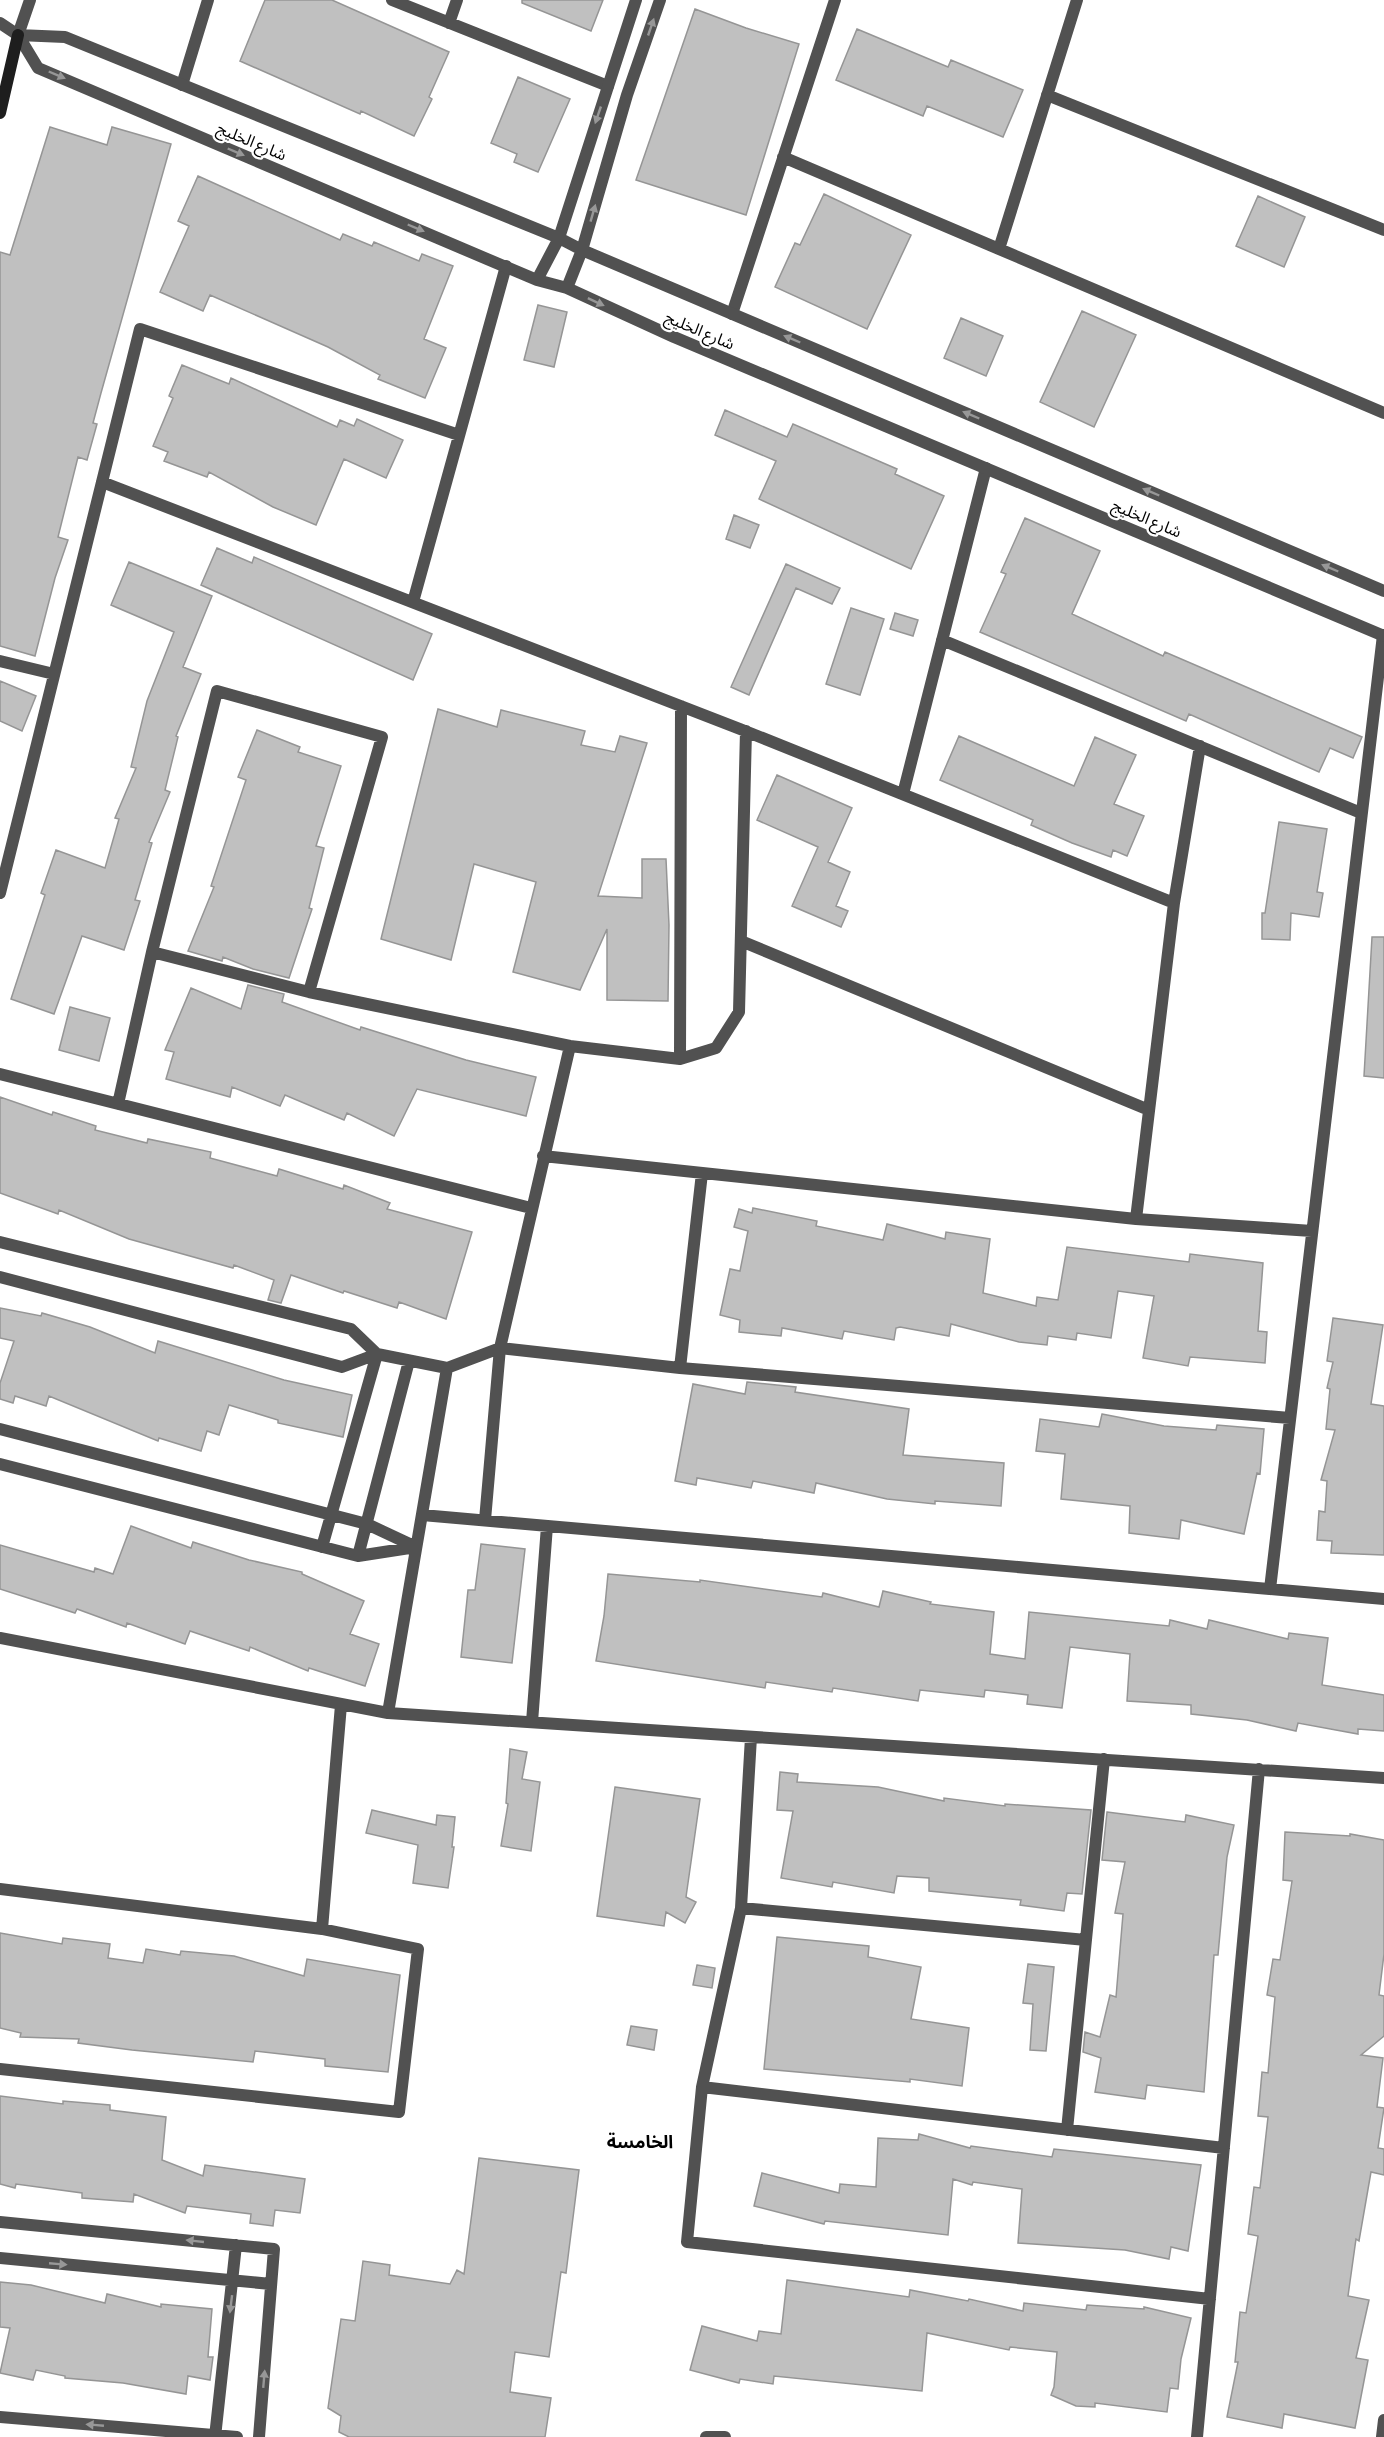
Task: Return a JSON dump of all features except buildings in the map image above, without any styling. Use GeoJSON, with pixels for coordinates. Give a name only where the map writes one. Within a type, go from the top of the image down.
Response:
{"type":"FeatureCollection","features":[{"type":"Feature","properties":{"kind":"main road"},"geometry":{"type":"LineString","coordinates":[[0,113],[18,35]]}},
{"type":"Feature","properties":{"kind":"street"},"geometry":{"type":"LineString","coordinates":[[18,35],[30,0]]}},
{"type":"Feature","properties":{"kind":"street"},"geometry":{"type":"LineString","coordinates":[[182,85],[208,0]]}},
{"type":"Feature","properties":{"kind":"street"},"geometry":{"type":"LineString","coordinates":[[392,0],[608,86]]}},
{"type":"Feature","properties":{"kind":"street"},"geometry":{"type":"LineString","coordinates":[[449,23],[457,0]]}},
{"type":"Feature","properties":{"kind":"street"},"geometry":{"type":"LineString","coordinates":[[537,279],[559,238],[636,0]]}},
{"type":"Feature","properties":{"kind":"street"},"geometry":{"type":"LineString","coordinates":[[567,288],[582,250],[627,95],[660,0]]}},
{"type":"Feature","properties":{"kind":"street"},"geometry":{"type":"LineString","coordinates":[[732,314],[834,0]]}},
{"type":"Feature","properties":{"kind":"street"},"geometry":{"type":"LineString","coordinates":[[999,249],[1077,0]]}},
{"type":"Feature","properties":{"kind":"street"},"geometry":{"type":"LineString","coordinates":[[0,23],[18,35],[64,38],[559,238],[582,250],[1384,591]]}},
{"type":"Feature","properties":{"kind":"street","name":"شارع الخليج"},"geometry":{"type":"LineString","coordinates":[[18,35],[38,68],[537,279],[567,288],[674,337],[1383,636]]}},
{"type":"Feature","properties":{"kind":"street"},"geometry":{"type":"LineString","coordinates":[[1047,95],[1384,230]]}},
{"type":"Feature","properties":{"kind":"street"},"geometry":{"type":"LineString","coordinates":[[783,157],[1384,413]]}},
{"type":"Feature","properties":{"kind":"street"},"geometry":{"type":"LineString","coordinates":[[413,602],[506,266]]}},
{"type":"Feature","properties":{"kind":"street"},"geometry":{"type":"LineString","coordinates":[[0,893],[140,329],[459,435]]}},
{"type":"Feature","properties":{"kind":"street"},"geometry":{"type":"LineString","coordinates":[[903,794],[986,468]]}},
{"type":"Feature","properties":{"kind":"street"},"geometry":{"type":"LineString","coordinates":[[102,482],[746,731],[1174,903]]}},
{"type":"Feature","properties":{"kind":"street"},"geometry":{"type":"LineString","coordinates":[[1270,1589],[1383,636]]}},
{"type":"Feature","properties":{"kind":"street"},"geometry":{"type":"LineString","coordinates":[[942,640],[1362,813]]}},
{"type":"Feature","properties":{"kind":"street"},"geometry":{"type":"LineString","coordinates":[[0,661],[54,674]]}},
{"type":"Feature","properties":{"kind":"street"},"geometry":{"type":"LineString","coordinates":[[118,1104],[152,952],[217,691],[382,736],[309,992]]}},
{"type":"Feature","properties":{"kind":"street"},"geometry":{"type":"LineString","coordinates":[[680,1059],[681,706]]}},
{"type":"Feature","properties":{"kind":"street"},"geometry":{"type":"LineString","coordinates":[[152,952],[309,992],[570,1046],[680,1059],[716,1048],[739,1012],[746,731]]}},
{"type":"Feature","properties":{"kind":"street"},"geometry":{"type":"LineString","coordinates":[[1136,1219],[1174,903],[1200,746]]}},
{"type":"Feature","properties":{"kind":"street"},"geometry":{"type":"LineString","coordinates":[[741,941],[1149,1110]]}},
{"type":"Feature","properties":{"kind":"street"},"geometry":{"type":"LineString","coordinates":[[485,1520],[500,1348],[570,1046]]}},
{"type":"Feature","properties":{"kind":"street"},"geometry":{"type":"LineString","coordinates":[[0,1074],[531,1208]]}},
{"type":"Feature","properties":{"kind":"street"},"geometry":{"type":"LineString","coordinates":[[543,1156],[1136,1219],[1312,1230]]}},
{"type":"Feature","properties":{"kind":"street"},"geometry":{"type":"LineString","coordinates":[[680,1368],[702,1173]]}},
{"type":"Feature","properties":{"kind":"street"},"geometry":{"type":"LineString","coordinates":[[0,1242],[351,1329],[377,1354],[447,1368],[500,1348],[680,1368],[1290,1418]]}},
{"type":"Feature","properties":{"kind":"street"},"geometry":{"type":"LineString","coordinates":[[0,1276],[342,1367],[377,1354]]}},
{"type":"Feature","properties":{"kind":"street"},"geometry":{"type":"LineString","coordinates":[[322,1547],[333,1515],[377,1354]]}},
{"type":"Feature","properties":{"kind":"street"},"geometry":{"type":"LineString","coordinates":[[358,1556],[409,1361]]}},
{"type":"Feature","properties":{"kind":"street"},"geometry":{"type":"LineString","coordinates":[[388,1713],[447,1368]]}},
{"type":"Feature","properties":{"kind":"street"},"geometry":{"type":"LineString","coordinates":[[0,1429],[367,1524],[416,1547]]}},
{"type":"Feature","properties":{"kind":"street"},"geometry":{"type":"LineString","coordinates":[[0,1464],[358,1556],[416,1547]]}},
{"type":"Feature","properties":{"kind":"street"},"geometry":{"type":"LineString","coordinates":[[422,1515],[1384,1599]]}},
{"type":"Feature","properties":{"kind":"street"},"geometry":{"type":"LineString","coordinates":[[532,1722],[548,1526]]}},
{"type":"Feature","properties":{"kind":"street"},"geometry":{"type":"LineString","coordinates":[[0,1638],[388,1713],[1384,1778]]}},
{"type":"Feature","properties":{"kind":"street"},"geometry":{"type":"LineString","coordinates":[[322,1929],[341,1705]]}},
{"type":"Feature","properties":{"kind":"street"},"geometry":{"type":"LineString","coordinates":[[752,1737],[741,1908],[702,2087],[687,2242],[1210,2299]]}},
{"type":"Feature","properties":{"kind":"street"},"geometry":{"type":"LineString","coordinates":[[1067,2130],[1104,1759]]}},
{"type":"Feature","properties":{"kind":"street"},"geometry":{"type":"LineString","coordinates":[[1197,2437],[1259,1770]]}},
{"type":"Feature","properties":{"kind":"street"},"geometry":{"type":"LineString","coordinates":[[0,1889],[322,1929],[418,1949],[399,2112],[0,2069]]}},
{"type":"Feature","properties":{"kind":"street"},"geometry":{"type":"LineString","coordinates":[[741,1908],[1086,1940]]}},
{"type":"Feature","properties":{"kind":"street"},"geometry":{"type":"LineString","coordinates":[[702,2087],[1224,2148]]}},
{"type":"Feature","properties":{"kind":"street"},"geometry":{"type":"LineString","coordinates":[[0,2222],[274,2249],[259,2437]]}},
{"type":"Feature","properties":{"kind":"street"},"geometry":{"type":"LineString","coordinates":[[215,2436],[234,2280],[236,2245]]}},
{"type":"Feature","properties":{"kind":"street"},"geometry":{"type":"LineString","coordinates":[[0,2258],[272,2283]]}},
{"type":"Feature","properties":{"kind":"street"},"geometry":{"type":"LineString","coordinates":[[0,2417],[237,2437]]}},
{"type":"Feature","properties":{"kind":"street"},"geometry":{"type":"LineString","coordinates":[[1382,2437],[1384,2420]]}},
{"type":"Feature","properties":{"kind":"street"},"geometry":{"type":"LineString","coordinates":[[706,2437],[725,2437]]}},
{"type":"Feature","properties":{"kind":"district","name":"الخامسة"},"geometry":{"type":"Point","coordinates":[640,2141]}}]}
